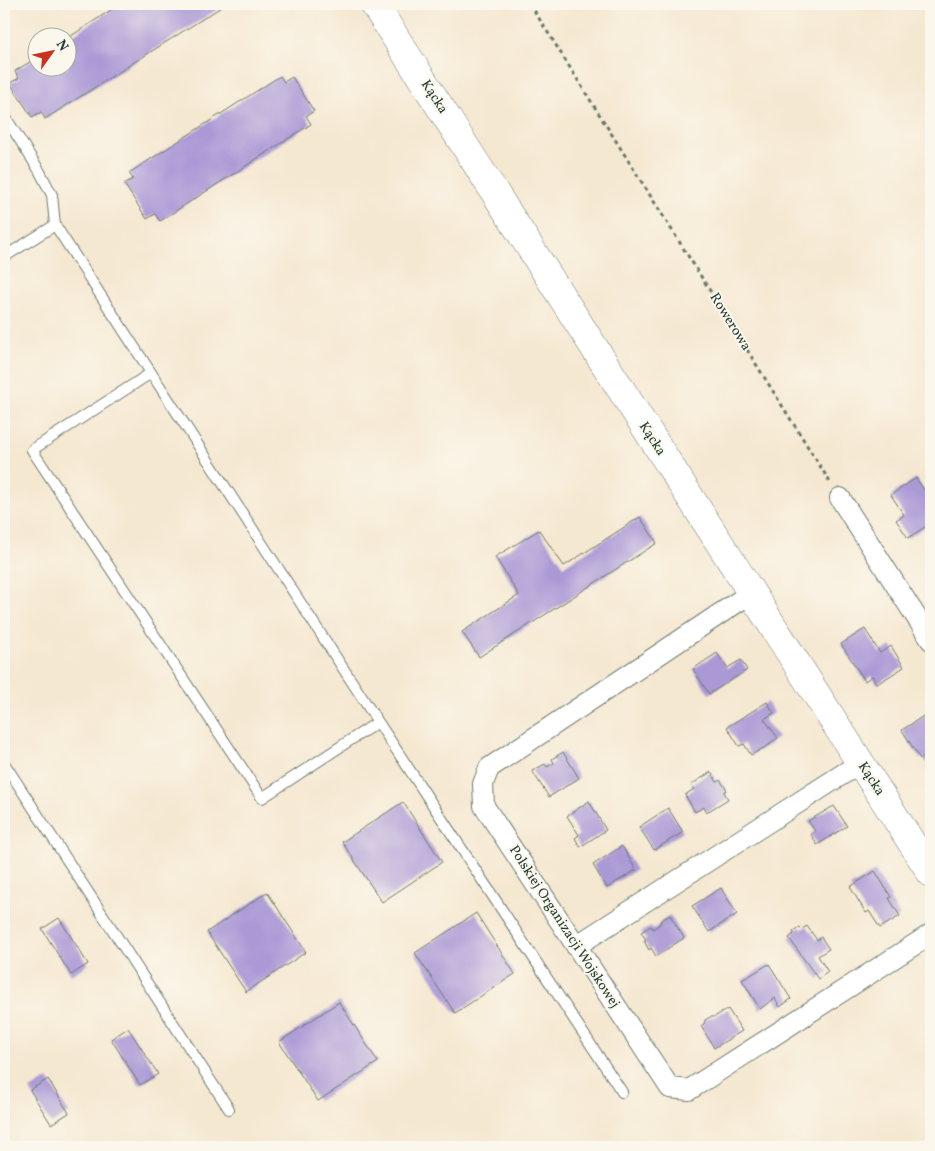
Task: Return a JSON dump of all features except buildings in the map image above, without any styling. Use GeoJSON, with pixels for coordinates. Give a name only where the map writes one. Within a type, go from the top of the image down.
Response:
{"type":"FeatureCollection","features":[{"type":"Feature","properties":{"kind":"street","name":"Kącka"},"geometry":{"type":"LineString","coordinates":[[374,4],[931,873]]}},
{"type":"Feature","properties":{"kind":"street"},"geometry":{"type":"LineString","coordinates":[[840,498],[931,640]]}},
{"type":"Feature","properties":{"kind":"street","name":"Polskiej Organizacji Wojskowej"},"geometry":{"type":"LineString","coordinates":[[751,593],[489,768],[482,784],[484,806],[670,1088],[689,1090],[931,934]]}},
{"type":"Feature","properties":{"kind":"street"},"geometry":{"type":"LineString","coordinates":[[576,946],[860,763]]}},
{"type":"Feature","properties":{"kind":"lane"},"geometry":{"type":"LineString","coordinates":[[4,115],[39,170],[52,195],[55,224],[378,722],[622,1092]]}},
{"type":"Feature","properties":{"kind":"lane"},"geometry":{"type":"LineString","coordinates":[[4,257],[55,224]]}},
{"type":"Feature","properties":{"kind":"lane"},"geometry":{"type":"LineString","coordinates":[[151,373],[32,450],[262,798],[378,722]]}},
{"type":"Feature","properties":{"kind":"lane"},"geometry":{"type":"LineString","coordinates":[[4,763],[229,1109]]}},
{"type":"Feature","properties":{"kind":"path","name":"Rowerowa"},"geometry":{"type":"LineString","coordinates":[[530,4],[840,498]]}}]}
